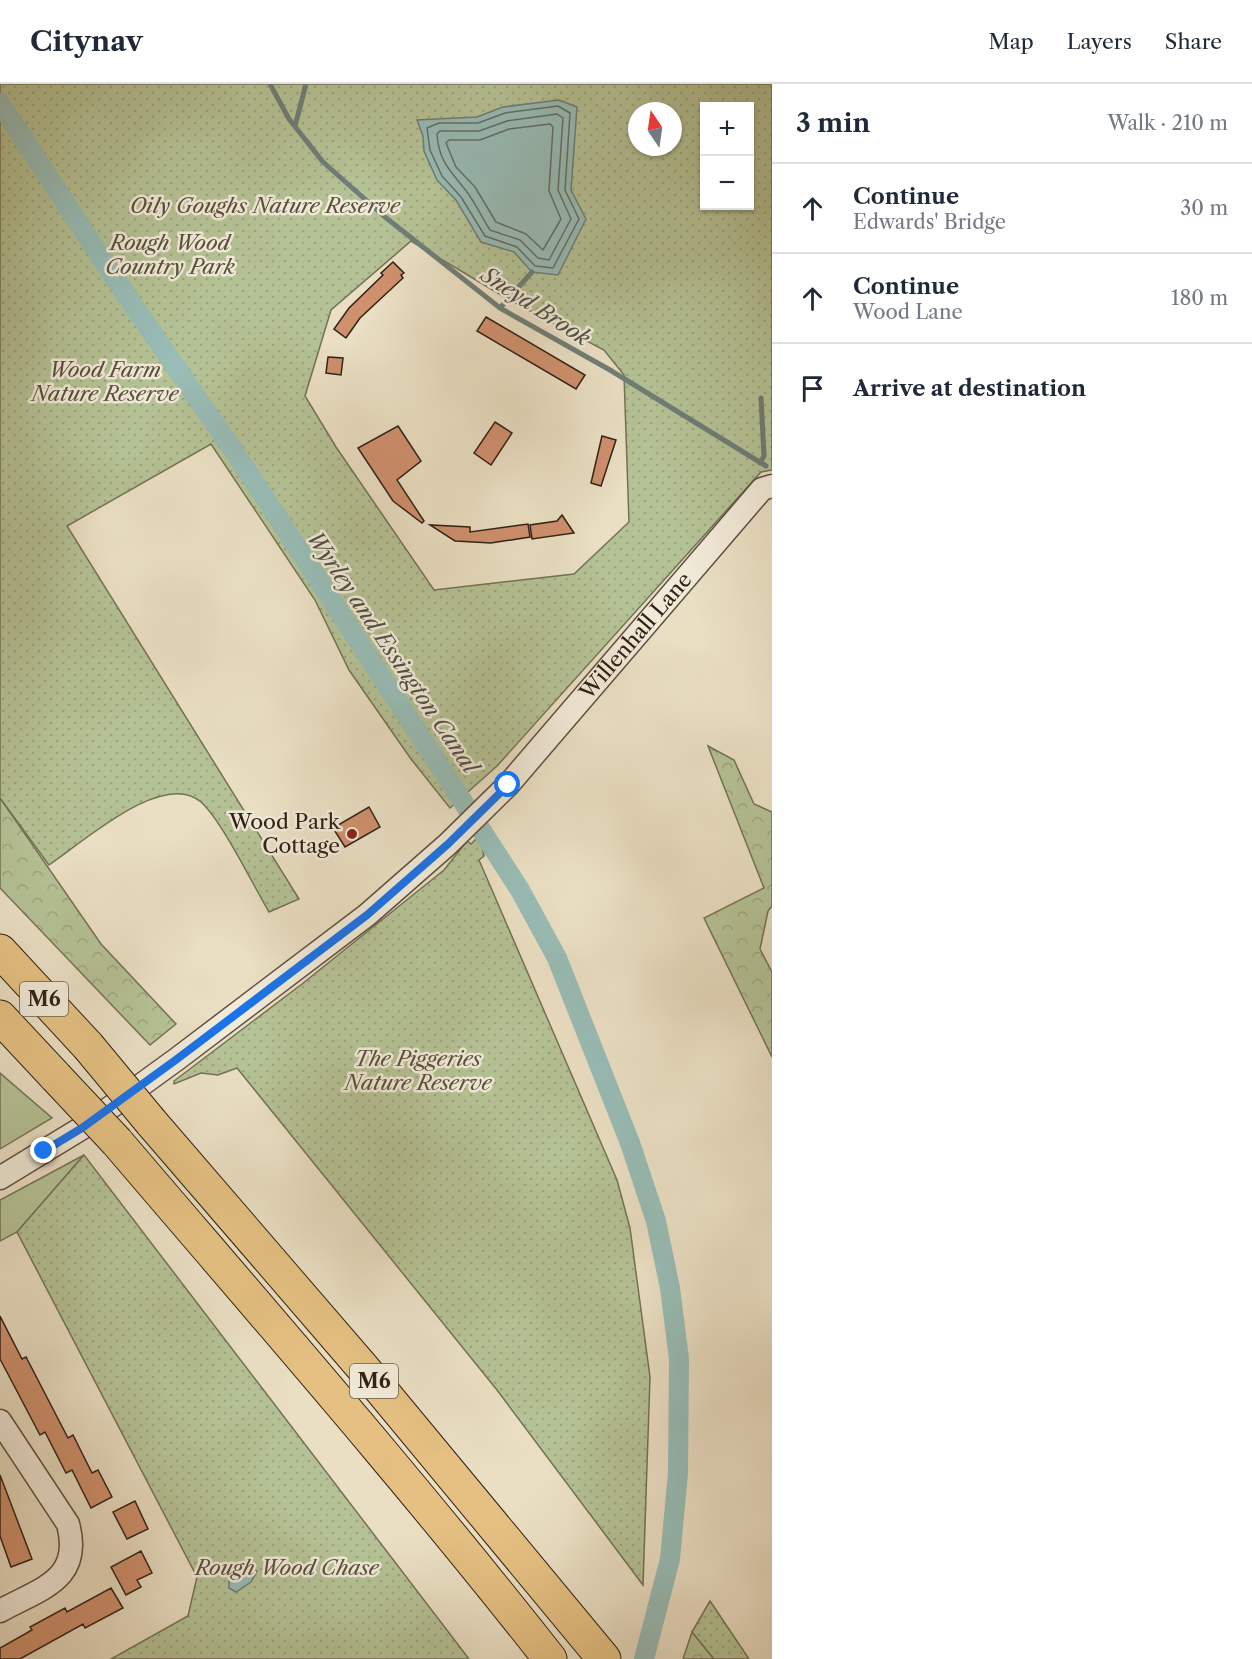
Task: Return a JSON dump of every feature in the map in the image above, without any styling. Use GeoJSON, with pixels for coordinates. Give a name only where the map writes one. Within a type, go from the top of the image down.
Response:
{"type":"FeatureCollection","features":[{"type":"Feature","properties":{"kind":"highway","name":"M6"},"geometry":{"type":"LineString","coordinates":[[0,951],[88,1046],[363,1368],[598,1652]]}},
{"type":"Feature","properties":{"kind":"highway","name":"M6"},"geometry":{"type":"LineString","coordinates":[[0,1017],[117,1142],[419,1497],[550,1659]]}},
{"type":"Feature","properties":{"kind":"street","name":"Willenhall Lane"},"geometry":{"type":"LineString","coordinates":[[0,1178],[82,1128],[177,1059],[367,915],[448,844],[502,789],[762,489],[772,486]]}},
{"type":"Feature","properties":{"kind":"street"},"geometry":{"type":"LineString","coordinates":[[0,1421],[68,1524],[71,1538],[70,1558],[61,1576],[0,1611]]}},
{"type":"Feature","properties":{"kind":"green space","name":"Rough Wood Country Park"},"geometry":{"type":"Polygon","coordinates":[[[0,84],[772,84],[772,470],[761,472],[497,766],[450,808],[411,759],[349,670],[315,600],[211,444],[67,526],[299,899],[269,912],[218,823],[201,802],[185,794],[166,795],[123,813],[49,865],[0,798],[0,84]],[[411,241],[331,310],[305,396],[336,447],[434,590],[574,574],[629,522],[624,375],[604,350],[506,298],[411,241]]]}},
{"type":"Feature","properties":{"kind":"green space"},"geometry":{"type":"Polygon","coordinates":[[[708,746],[734,760],[754,804],[772,812],[772,906],[768,911],[760,949],[772,972],[772,1057],[704,918],[764,888],[708,746]]]}},
{"type":"Feature","properties":{"kind":"green space"},"geometry":{"type":"Polygon","coordinates":[[[0,798],[101,944],[176,1024],[150,1045],[0,888],[0,798]]]}},
{"type":"Feature","properties":{"kind":"green space","name":"The Piggeries Nature Reserve"},"geometry":{"type":"Polygon","coordinates":[[[480,835],[484,856],[479,860],[617,1180],[630,1228],[650,1377],[643,1585],[497,1390],[237,1068],[218,1075],[201,1073],[174,1084],[174,1081],[302,984],[444,870],[467,841],[471,844],[480,835]]]}},
{"type":"Feature","properties":{"kind":"green space"},"geometry":{"type":"Polygon","coordinates":[[[0,1073],[52,1118],[0,1149],[0,1073]]]}},
{"type":"Feature","properties":{"kind":"green space"},"geometry":{"type":"Polygon","coordinates":[[[84,1155],[17,1232],[0,1241],[0,1200],[84,1155]]]}},
{"type":"Feature","properties":{"kind":"green space","name":"Rough Wood Chase"},"geometry":{"type":"Polygon","coordinates":[[[84,1155],[469,1659],[111,1659],[188,1616],[197,1577],[17,1232],[84,1155]]]}},
{"type":"Feature","properties":{"kind":"green space"},"geometry":{"type":"Polygon","coordinates":[[[710,1601],[749,1659],[714,1659],[692,1632],[710,1601]]]}},
{"type":"Feature","properties":{"kind":"green space"},"geometry":{"type":"Polygon","coordinates":[[[692,1632],[714,1659],[683,1659],[692,1632]]]}},
{"type":"Feature","properties":{"kind":"water"},"geometry":{"type":"Polygon","coordinates":[[[559,100],[577,107],[571,190],[586,219],[558,275],[532,272],[514,252],[481,242],[456,200],[437,180],[424,151],[423,136],[417,120],[477,117],[503,107],[559,100]]]}},
{"type":"Feature","properties":{"kind":"water"},"geometry":{"type":"Polygon","coordinates":[[[243,1566],[257,1571],[251,1582],[236,1592],[229,1588],[229,1576],[243,1566]]]}},
{"type":"Feature","properties":{"kind":"building"},"geometry":{"type":"Polygon","coordinates":[[[393,262],[404,273],[401,275],[403,278],[360,318],[346,338],[334,329],[349,308],[393,262]]]}},
{"type":"Feature","properties":{"kind":"building"},"geometry":{"type":"Polygon","coordinates":[[[486,317],[585,375],[576,389],[477,331],[486,317]]]}},
{"type":"Feature","properties":{"kind":"building"},"geometry":{"type":"Polygon","coordinates":[[[328,357],[343,358],[341,375],[326,373],[328,357]]]}},
{"type":"Feature","properties":{"kind":"building"},"geometry":{"type":"Polygon","coordinates":[[[495,422],[512,433],[491,465],[474,453],[495,422]]]}},
{"type":"Feature","properties":{"kind":"building"},"geometry":{"type":"Polygon","coordinates":[[[398,426],[421,461],[397,480],[424,521],[422,523],[393,501],[358,448],[398,426]]]}},
{"type":"Feature","properties":{"kind":"building"},"geometry":{"type":"Polygon","coordinates":[[[602,436],[616,440],[601,486],[591,483],[602,436]]]}},
{"type":"Feature","properties":{"kind":"building"},"geometry":{"type":"Polygon","coordinates":[[[562,515],[574,533],[532,539],[530,525],[557,521],[562,515]]]}},
{"type":"Feature","properties":{"kind":"building"},"geometry":{"type":"Polygon","coordinates":[[[528,524],[530,537],[491,543],[455,541],[430,525],[470,527],[470,532],[528,524]]]}},
{"type":"Feature","properties":{"kind":"building","name":"Wood Park Cottage"},"geometry":{"type":"Polygon","coordinates":[[[369,807],[380,827],[345,847],[333,828],[369,807]]]}},
{"type":"Feature","properties":{"kind":"building"},"geometry":{"type":"Polygon","coordinates":[[[0,1316],[22,1359],[26,1357],[68,1438],[73,1435],[92,1473],[98,1470],[112,1497],[91,1508],[72,1470],[66,1473],[45,1432],[40,1435],[0,1359],[0,1316]]]}},
{"type":"Feature","properties":{"kind":"building"},"geometry":{"type":"Polygon","coordinates":[[[0,1475],[32,1559],[11,1567],[0,1536],[0,1475]]]}},
{"type":"Feature","properties":{"kind":"building"},"geometry":{"type":"Polygon","coordinates":[[[135,1501],[148,1529],[127,1539],[113,1512],[135,1501]]]}},
{"type":"Feature","properties":{"kind":"building"},"geometry":{"type":"Polygon","coordinates":[[[141,1551],[152,1573],[137,1580],[141,1587],[126,1595],[111,1567],[141,1551]]]}},
{"type":"Feature","properties":{"kind":"building"},"geometry":{"type":"Polygon","coordinates":[[[111,1588],[123,1608],[85,1628],[83,1624],[20,1659],[0,1659],[0,1648],[32,1630],[30,1627],[65,1608],[67,1612],[111,1588]]]}},
{"type":"Feature","properties":{"kind":"waterway","name":"Sneyd Brook"},"geometry":{"type":"LineString","coordinates":[[270,84],[289,119],[323,162],[385,217],[500,308],[610,370],[766,466]]}},
{"type":"Feature","properties":{"kind":"waterway"},"geometry":{"type":"LineString","coordinates":[[295,126],[306,84]]}},
{"type":"Feature","properties":{"kind":"waterway","name":"Wyrley and Essington Canal"},"geometry":{"type":"LineString","coordinates":[[0,103],[113,276],[246,469],[456,791],[520,890],[557,958],[630,1143],[656,1221],[670,1288],[679,1359],[678,1473],[670,1559],[644,1659]]}},
{"type":"Feature","properties":{"kind":"waterway"},"geometry":{"type":"LineString","coordinates":[[500,308],[532,272]]}},
{"type":"Feature","properties":{"kind":"waterway"},"geometry":{"type":"LineString","coordinates":[[760,463],[764,456],[761,398]]}},
{"type":"Feature","properties":{"kind":"place","name":"Wood Park Cottage"},"geometry":{"type":"Point","coordinates":[352,834]}},
{"type":"Feature","properties":{"kind":"route"},"geometry":{"type":"LineString","coordinates":[[44,1151],[82,1128],[177,1059],[367,915],[448,844],[508,785]]}},
{"type":"Feature","properties":{"kind":"park label","name":"Oily Goughs Nature Reserve"},"geometry":{"type":"Point","coordinates":[265,206]}},
{"type":"Feature","properties":{"kind":"park label","name":"Wood Farm Nature Reserve"},"geometry":{"type":"Point","coordinates":[105,382]}}]}
